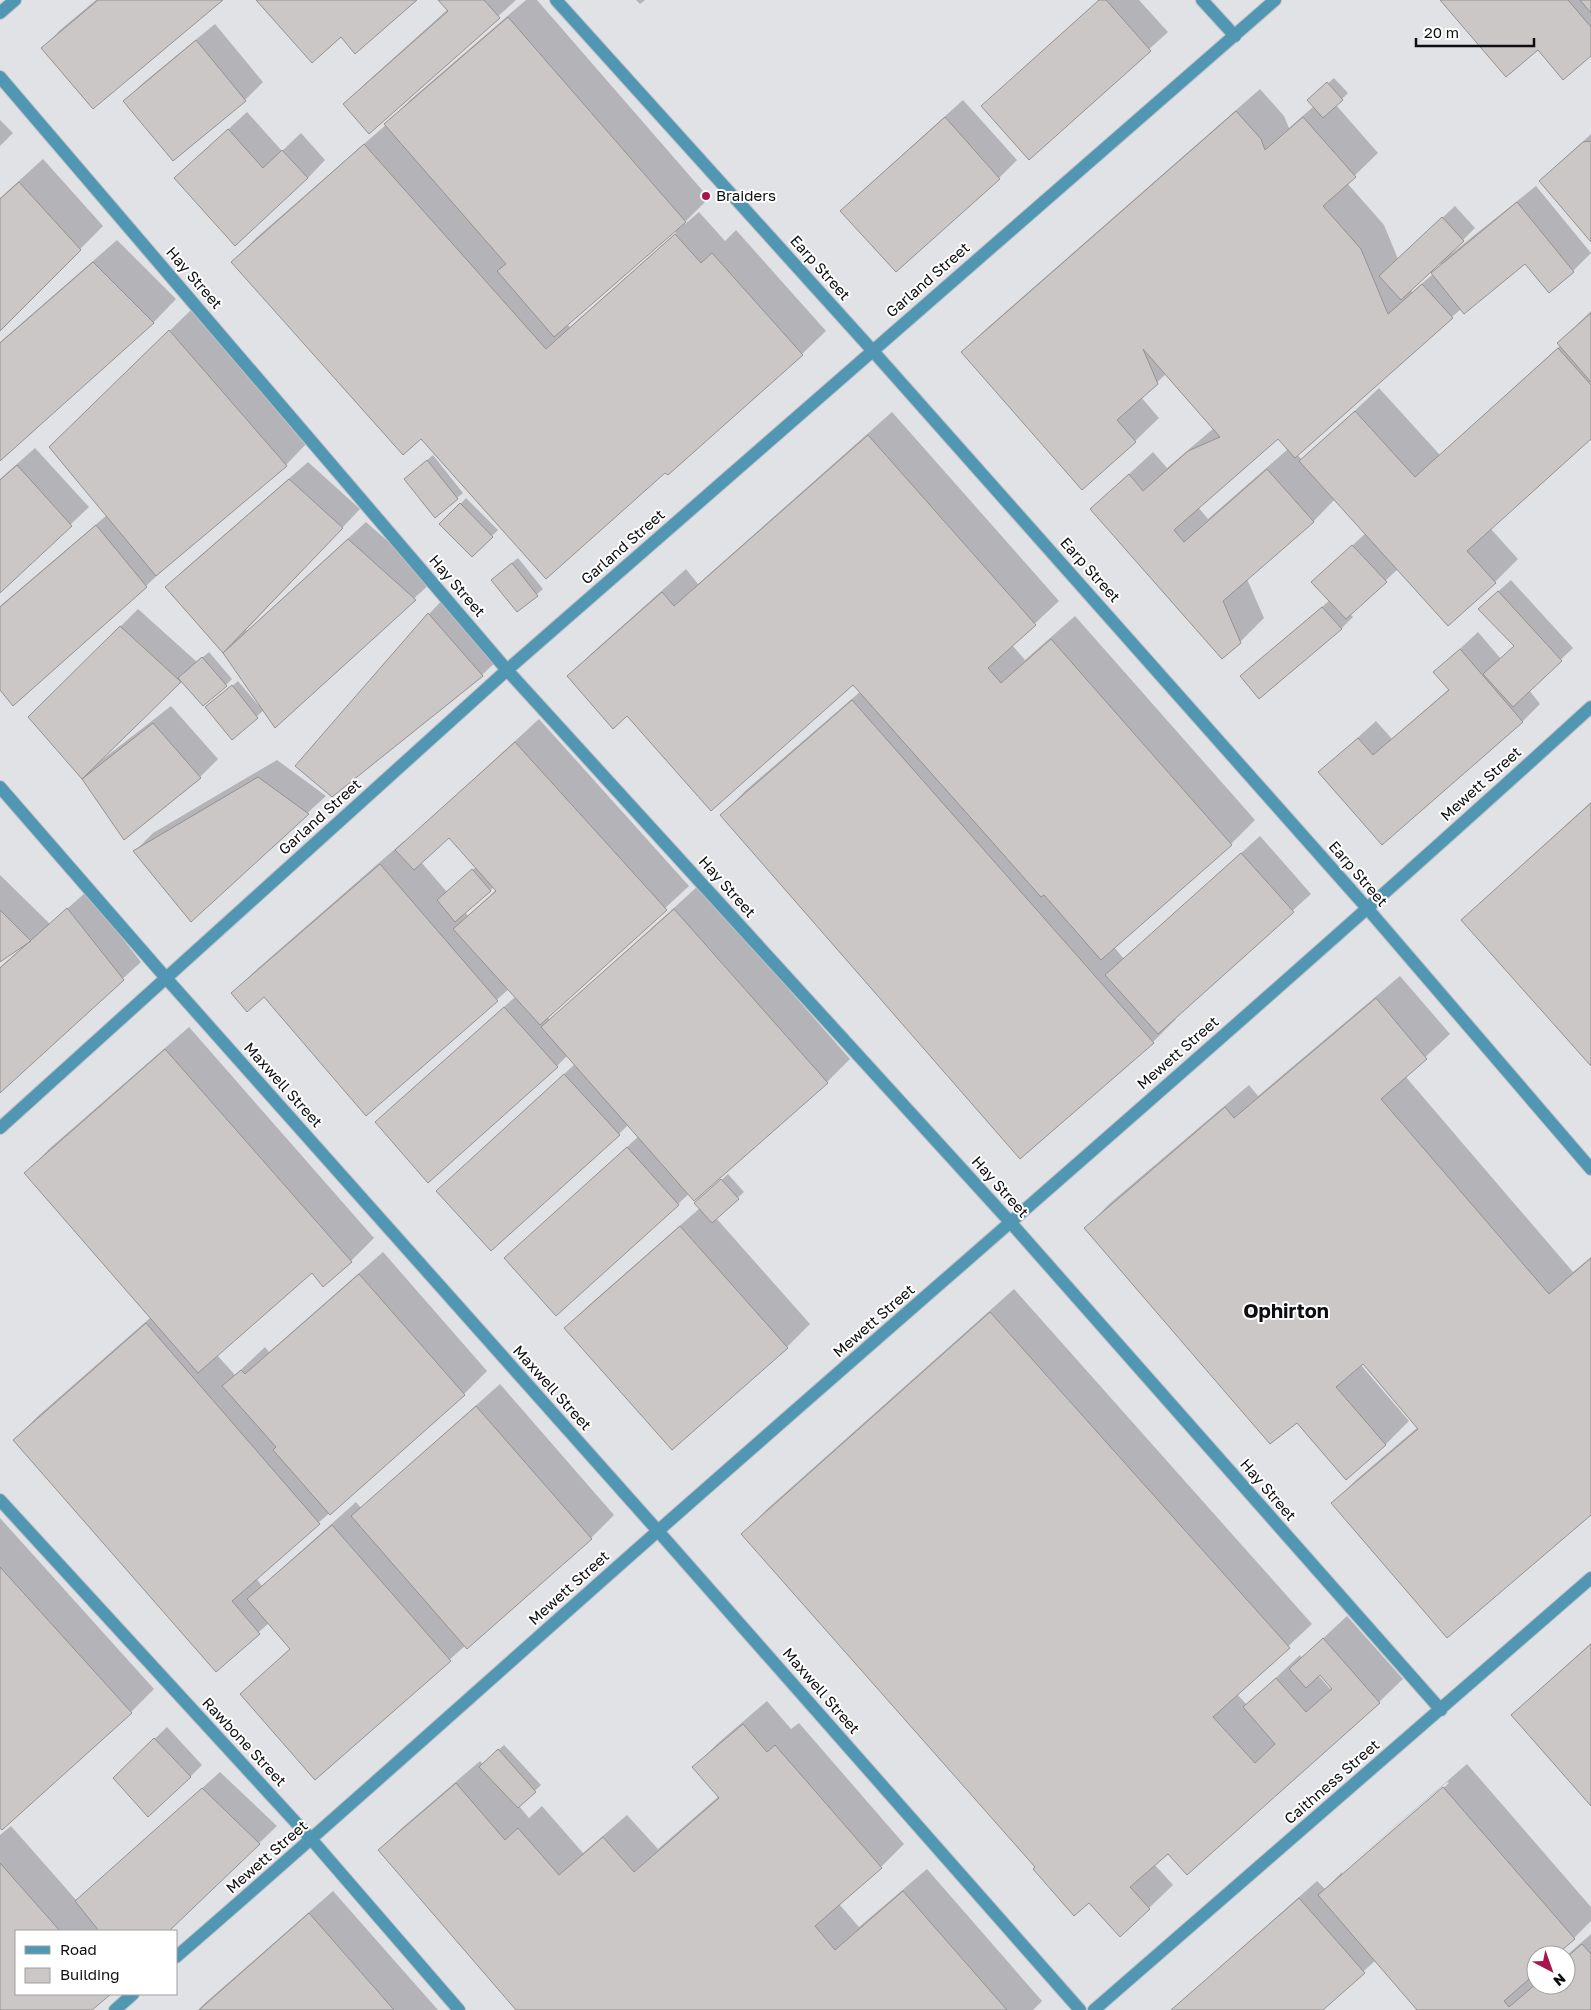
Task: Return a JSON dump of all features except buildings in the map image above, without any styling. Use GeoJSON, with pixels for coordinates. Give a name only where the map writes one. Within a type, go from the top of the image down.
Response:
{"type":"FeatureCollection","features":[{"type":"Feature","properties":{"kind":"street"},"geometry":{"type":"LineString","coordinates":[[0,13],[15,0]]}},
{"type":"Feature","properties":{"kind":"street","name":"Earp Street"},"geometry":{"type":"LineString","coordinates":[[556,0],[872,350],[1367,908],[1591,1170]]}},
{"type":"Feature","properties":{"kind":"street"},"geometry":{"type":"LineString","coordinates":[[1202,0],[1235,36]]}},
{"type":"Feature","properties":{"kind":"street","name":"Garland Street"},"geometry":{"type":"LineString","coordinates":[[0,1128],[508,670],[872,350],[1275,0]]}},
{"type":"Feature","properties":{"kind":"street","name":"Hay Street"},"geometry":{"type":"LineString","coordinates":[[0,77],[508,670],[1011,1222],[1441,1710]]}},
{"type":"Feature","properties":{"kind":"street","name":"Mewett Street"},"geometry":{"type":"LineString","coordinates":[[178,1955],[312,1840],[658,1531],[1367,908],[1591,707]]}},
{"type":"Feature","properties":{"kind":"street","name":"Maxwell Street"},"geometry":{"type":"LineString","coordinates":[[0,787],[166,978],[658,1531],[1080,2010]]}},
{"type":"Feature","properties":{"kind":"street","name":"Rawbone Street"},"geometry":{"type":"LineString","coordinates":[[0,1500],[312,1840],[459,2010]]}},
{"type":"Feature","properties":{"kind":"street","name":"Caithness Street"},"geometry":{"type":"LineString","coordinates":[[1094,2010],[1591,1578]]}},
{"type":"Feature","properties":{"kind":"street"},"geometry":{"type":"LineString","coordinates":[[114,2010],[132,1995]]}},
{"type":"Feature","properties":{"kind":"place","name":"Braiders"},"geometry":{"type":"Point","coordinates":[706,196]}},
{"type":"Feature","properties":{"kind":"district","name":"Ophirton"},"geometry":{"type":"Point","coordinates":[1286,1311]}}]}
